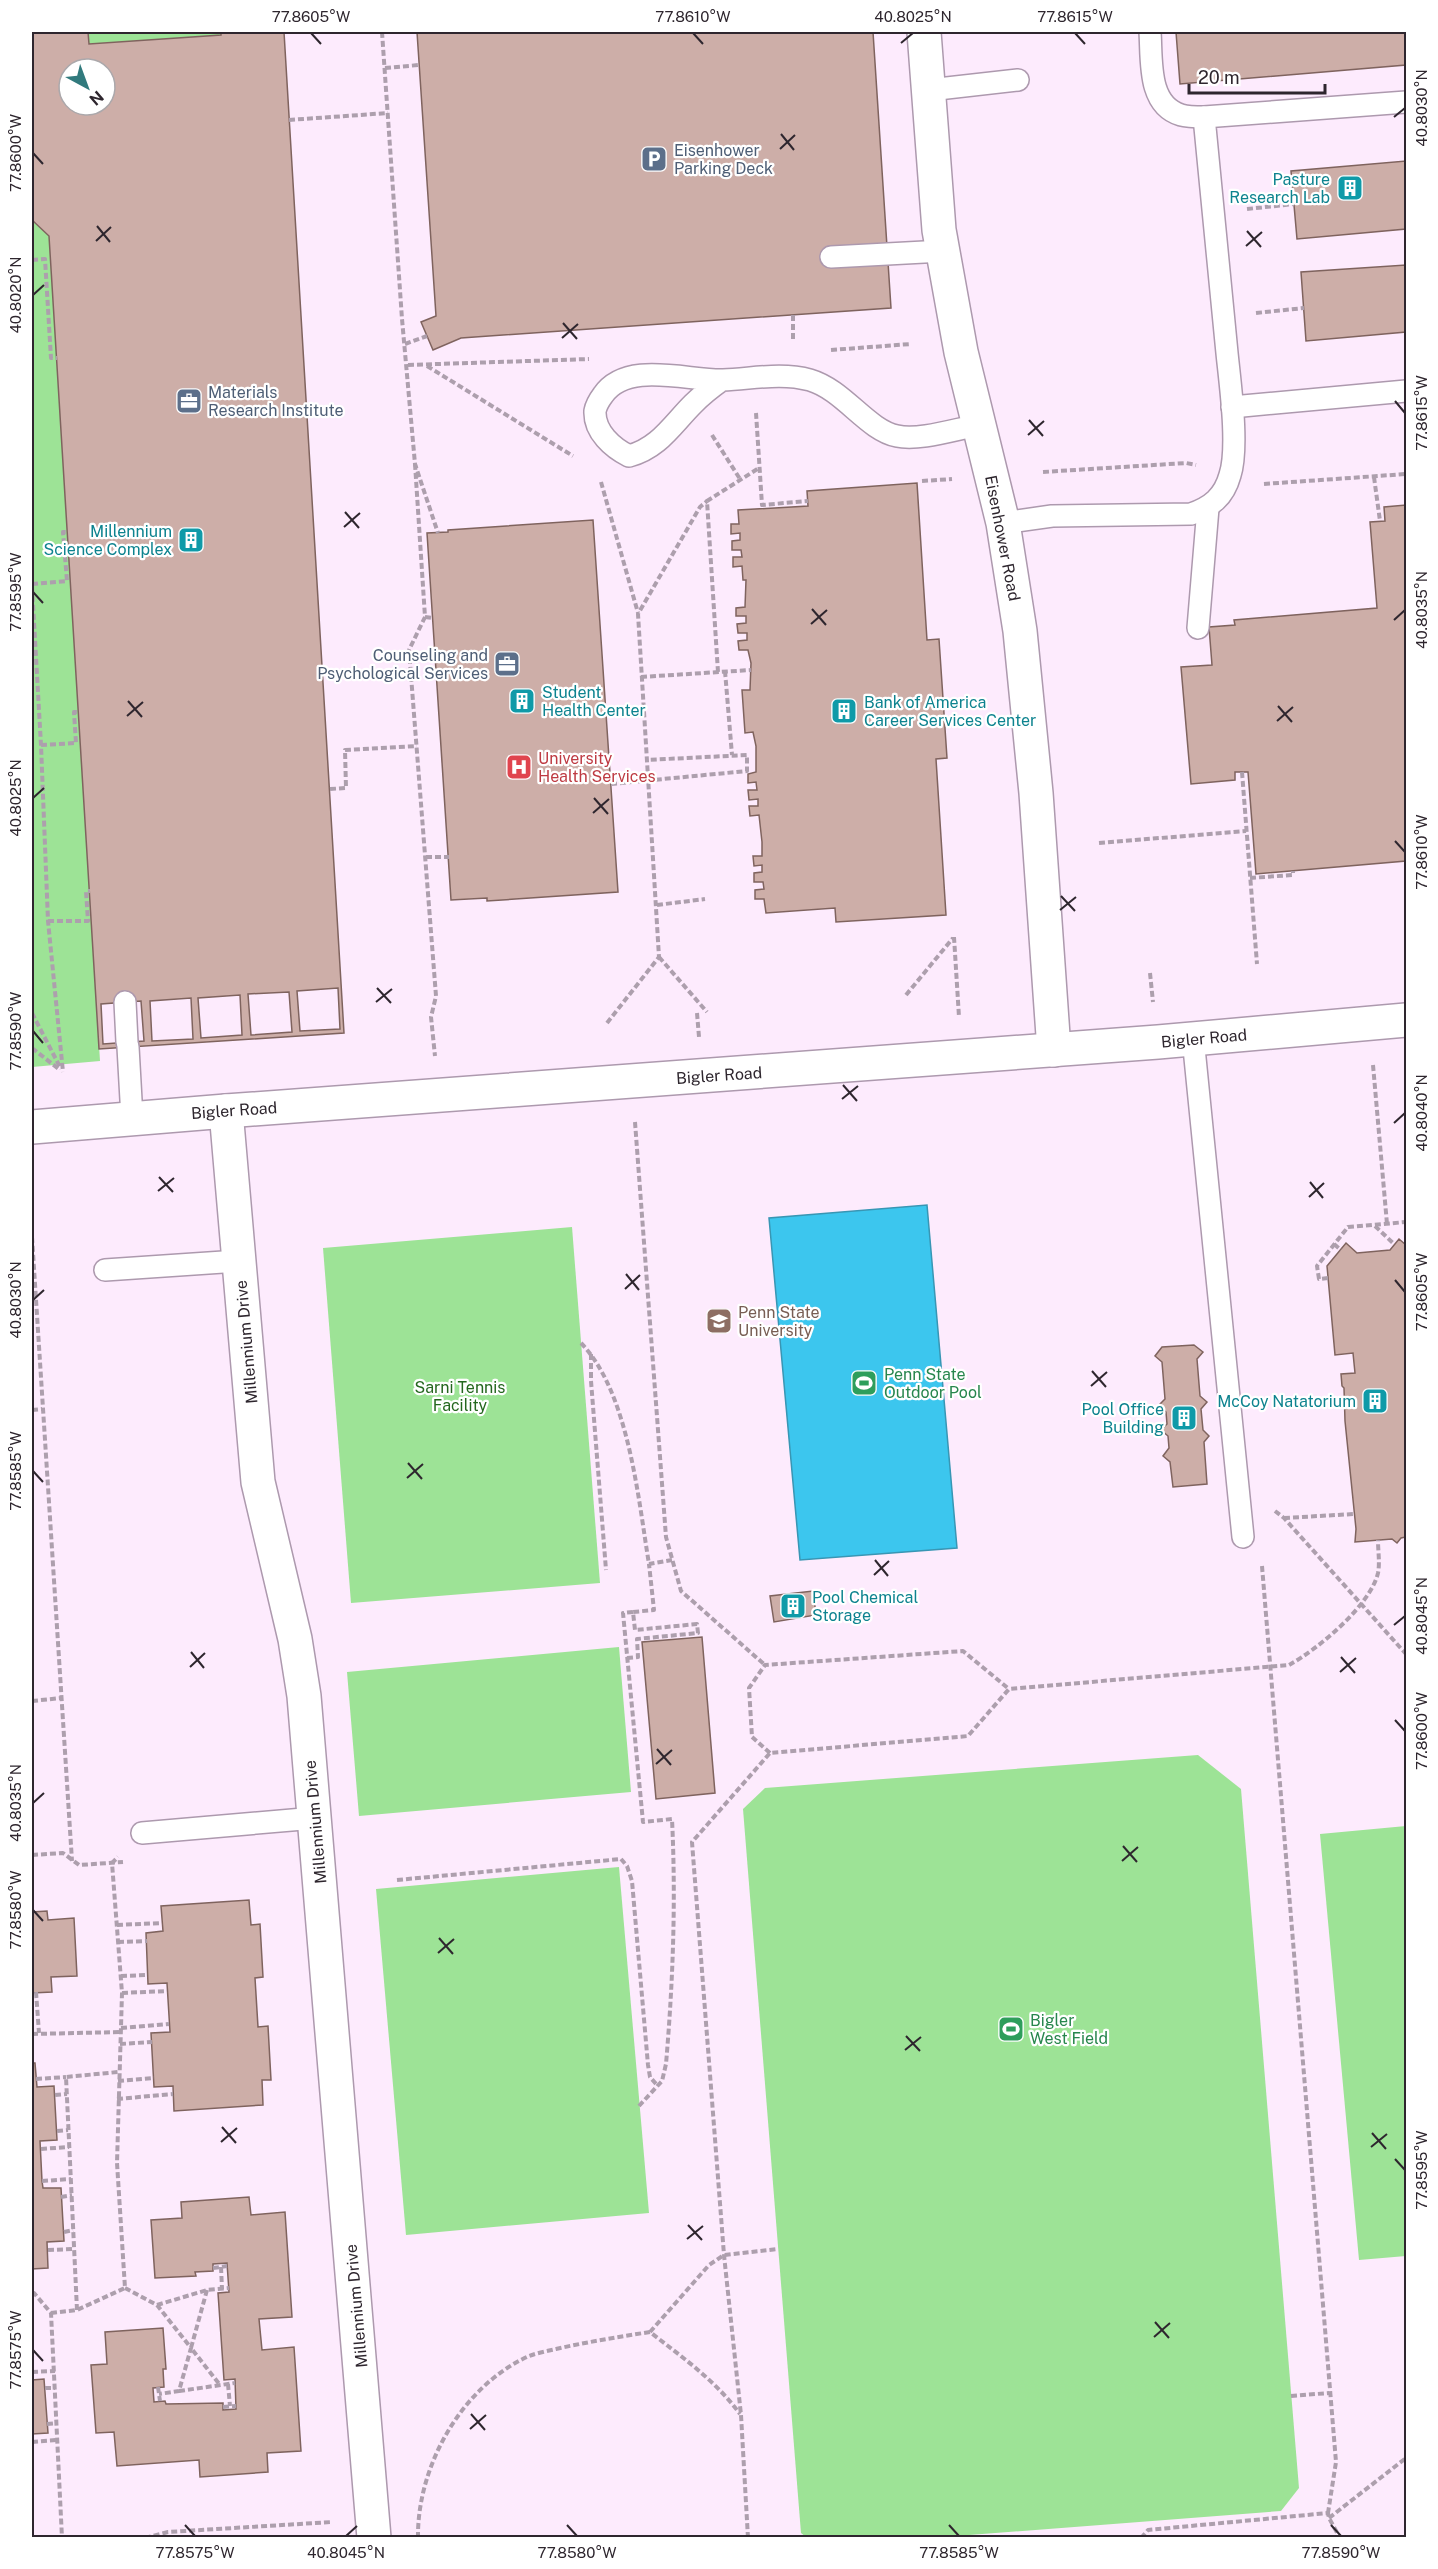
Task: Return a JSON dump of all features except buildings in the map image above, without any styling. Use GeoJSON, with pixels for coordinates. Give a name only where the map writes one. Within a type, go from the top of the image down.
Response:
{"type":"FeatureCollection","features":[{"type":"Feature","properties":{"kind":"street","name":"Eisenhower Road"},"geometry":{"type":"LineString","coordinates":[[924,32],[939,230],[961,352],[1003,523],[1020,631],[1036,793],[1054,1050]]}},
{"type":"Feature","properties":{"kind":"street","name":"Bigler Road"},"geometry":{"type":"LineString","coordinates":[[32,1127],[1054,1050],[1407,1020]]}},
{"type":"Feature","properties":{"kind":"street","name":"Millennium Drive"},"geometry":{"type":"LineString","coordinates":[[226,1111],[258,1482],[296,1639],[304,1696],[374,2528]]}},
{"type":"Feature","properties":{"kind":"lane"},"geometry":{"type":"LineString","coordinates":[[1150,32],[1154,85],[1163,103],[1180,115],[1204,117],[1407,102]]}},
{"type":"Feature","properties":{"kind":"lane"},"geometry":{"type":"LineString","coordinates":[[929,90],[1017,80]]}},
{"type":"Feature","properties":{"kind":"lane"},"geometry":{"type":"LineString","coordinates":[[1003,523],[1052,516],[1191,514],[1208,508],[1222,495],[1231,474],[1233,458],[1232,407],[1204,117]]}},
{"type":"Feature","properties":{"kind":"lane"},"geometry":{"type":"LineString","coordinates":[[831,257],[943,251]]}},
{"type":"Feature","properties":{"kind":"lane"},"geometry":{"type":"LineString","coordinates":[[722,380],[693,404],[660,442],[645,452],[629,456],[616,450],[604,438],[598,424],[596,411],[600,399],[610,385],[625,377],[667,375],[722,380],[790,376],[810,380],[845,399],[881,430],[898,436],[919,436],[979,425]]}},
{"type":"Feature","properties":{"kind":"lane"},"geometry":{"type":"LineString","coordinates":[[1232,407],[1407,391]]}},
{"type":"Feature","properties":{"kind":"lane"},"geometry":{"type":"LineString","coordinates":[[1198,628],[1208,508]]}},
{"type":"Feature","properties":{"kind":"lane"},"geometry":{"type":"LineString","coordinates":[[125,1002],[132,1118]]}},
{"type":"Feature","properties":{"kind":"lane"},"geometry":{"type":"LineString","coordinates":[[1193,1038],[1243,1537]]}},
{"type":"Feature","properties":{"kind":"lane"},"geometry":{"type":"LineString","coordinates":[[105,1270],[238,1260]]}},
{"type":"Feature","properties":{"kind":"lane"},"geometry":{"type":"LineString","coordinates":[[142,1833],[315,1818]]}},
{"type":"Feature","properties":{"kind":"path"},"geometry":{"type":"LineString","coordinates":[[382,32],[415,464],[424,617],[409,650],[436,996],[431,1017],[436,1065]]}},
{"type":"Feature","properties":{"kind":"path"},"geometry":{"type":"LineString","coordinates":[[385,68],[419,65]]}},
{"type":"Feature","properties":{"kind":"path"},"geometry":{"type":"LineString","coordinates":[[289,120],[388,113]]}},
{"type":"Feature","properties":{"kind":"path"},"geometry":{"type":"LineString","coordinates":[[1281,205],[1294,204]]}},
{"type":"Feature","properties":{"kind":"path"},"geometry":{"type":"LineString","coordinates":[[32,260],[45,260],[51,358],[57,358]]}},
{"type":"Feature","properties":{"kind":"path"},"geometry":{"type":"LineString","coordinates":[[1290,309],[1304,308]]}},
{"type":"Feature","properties":{"kind":"path"},"geometry":{"type":"LineString","coordinates":[[793,315],[793,348]]}},
{"type":"Feature","properties":{"kind":"path"},"geometry":{"type":"LineString","coordinates":[[405,344],[427,336]]}},
{"type":"Feature","properties":{"kind":"path"},"geometry":{"type":"LineString","coordinates":[[827,350],[911,344]]}},
{"type":"Feature","properties":{"kind":"path"},"geometry":{"type":"LineString","coordinates":[[407,364],[593,358]]}},
{"type":"Feature","properties":{"kind":"path"},"geometry":{"type":"LineString","coordinates":[[425,364],[582,461]]}},
{"type":"Feature","properties":{"kind":"path"},"geometry":{"type":"LineString","coordinates":[[756,406],[762,505],[797,504],[808,501]]}},
{"type":"Feature","properties":{"kind":"path"},"geometry":{"type":"LineString","coordinates":[[728,460],[740,479]]}},
{"type":"Feature","properties":{"kind":"path"},"geometry":{"type":"LineString","coordinates":[[1043,472],[1186,463],[1197,465]]}},
{"type":"Feature","properties":{"kind":"path"},"geometry":{"type":"LineString","coordinates":[[415,464],[438,533]]}},
{"type":"Feature","properties":{"kind":"path"},"geometry":{"type":"LineString","coordinates":[[638,614],[700,507],[759,468]]}},
{"type":"Feature","properties":{"kind":"path"},"geometry":{"type":"LineString","coordinates":[[1257,482],[1269,485],[1407,474]]}},
{"type":"Feature","properties":{"kind":"path"},"geometry":{"type":"LineString","coordinates":[[599,476],[638,614],[659,957],[707,1012]]}},
{"type":"Feature","properties":{"kind":"path"},"geometry":{"type":"LineString","coordinates":[[1374,477],[1380,521]]}},
{"type":"Feature","properties":{"kind":"path"},"geometry":{"type":"LineString","coordinates":[[922,481],[961,478]]}},
{"type":"Feature","properties":{"kind":"path"},"geometry":{"type":"LineString","coordinates":[[707,501],[718,672]]}},
{"type":"Feature","properties":{"kind":"path"},"geometry":{"type":"LineString","coordinates":[[63,1072],[48,921],[42,745],[32,585],[67,581],[63,532],[68,532]]}},
{"type":"Feature","properties":{"kind":"path"},"geometry":{"type":"LineString","coordinates":[[424,617],[433,618]]}},
{"type":"Feature","properties":{"kind":"path"},"geometry":{"type":"LineString","coordinates":[[641,677],[751,670]]}},
{"type":"Feature","properties":{"kind":"path"},"geometry":{"type":"LineString","coordinates":[[725,671],[732,755]]}},
{"type":"Feature","properties":{"kind":"path"},"geometry":{"type":"LineString","coordinates":[[42,745],[76,743],[74,712],[78,712]]}},
{"type":"Feature","properties":{"kind":"path"},"geometry":{"type":"LineString","coordinates":[[330,789],[346,788],[345,750],[417,746]]}},
{"type":"Feature","properties":{"kind":"path"},"geometry":{"type":"LineString","coordinates":[[611,784],[747,771],[748,765],[747,755],[646,760]]}},
{"type":"Feature","properties":{"kind":"path"},"geometry":{"type":"LineString","coordinates":[[748,765],[755,765]]}},
{"type":"Feature","properties":{"kind":"path"},"geometry":{"type":"LineString","coordinates":[[1242,772],[1257,964]]}},
{"type":"Feature","properties":{"kind":"path"},"geometry":{"type":"LineString","coordinates":[[1099,843],[1246,831]]}},
{"type":"Feature","properties":{"kind":"path"},"geometry":{"type":"LineString","coordinates":[[426,857],[449,856]]}},
{"type":"Feature","properties":{"kind":"path"},"geometry":{"type":"LineString","coordinates":[[1250,878],[1293,875],[1293,871]]}},
{"type":"Feature","properties":{"kind":"path"},"geometry":{"type":"LineString","coordinates":[[48,921],[88,921],[86,891],[90,891]]}},
{"type":"Feature","properties":{"kind":"path"},"geometry":{"type":"LineString","coordinates":[[657,905],[705,899]]}},
{"type":"Feature","properties":{"kind":"path"},"geometry":{"type":"LineString","coordinates":[[906,995],[954,937],[957,990]]}},
{"type":"Feature","properties":{"kind":"path"},"geometry":{"type":"LineString","coordinates":[[607,1023],[659,957]]}},
{"type":"Feature","properties":{"kind":"path"},"geometry":{"type":"LineString","coordinates":[[1149,973],[1154,1011]]}},
{"type":"Feature","properties":{"kind":"path"},"geometry":{"type":"LineString","coordinates":[[32,1013],[63,1072]]}},
{"type":"Feature","properties":{"kind":"path"},"geometry":{"type":"LineString","coordinates":[[32,1048],[63,1072]]}},
{"type":"Feature","properties":{"kind":"path"},"geometry":{"type":"LineString","coordinates":[[1372,1061],[1387,1224]]}},
{"type":"Feature","properties":{"kind":"path"},"geometry":{"type":"LineString","coordinates":[[635,1118],[666,1537],[681,1592],[765,1665],[963,1651],[1010,1689],[1288,1665],[1302,1658],[1362,1605],[1373,1587],[1378,1571],[1378,1540]]}},
{"type":"Feature","properties":{"kind":"path"},"geometry":{"type":"LineString","coordinates":[[1328,1278],[1319,1279],[1317,1266],[1347,1227],[1407,1222]]}},
{"type":"Feature","properties":{"kind":"path"},"geometry":{"type":"LineString","coordinates":[[1374,1225],[1394,1244]]}},
{"type":"Feature","properties":{"kind":"path"},"geometry":{"type":"LineString","coordinates":[[32,1237],[72,1861]]}},
{"type":"Feature","properties":{"kind":"path"},"geometry":{"type":"LineString","coordinates":[[1334,1244],[1341,1250]]}},
{"type":"Feature","properties":{"kind":"path"},"geometry":{"type":"LineString","coordinates":[[581,1343],[591,1353],[608,1383],[620,1419],[635,1477],[649,1564],[654,1610],[623,1613],[643,1822],[672,1819],[674,1949],[666,2064],[662,2081],[639,2106]]}},
{"type":"Feature","properties":{"kind":"path"},"geometry":{"type":"LineString","coordinates":[[591,1353],[591,1381],[606,1570]]}},
{"type":"Feature","properties":{"kind":"path"},"geometry":{"type":"LineString","coordinates":[[32,1410],[42,1409]]}},
{"type":"Feature","properties":{"kind":"path"},"geometry":{"type":"LineString","coordinates":[[1236,1483],[1284,1518],[1407,1654]]}},
{"type":"Feature","properties":{"kind":"path"},"geometry":{"type":"LineString","coordinates":[[1284,1518],[1354,1514]]}},
{"type":"Feature","properties":{"kind":"path"},"geometry":{"type":"LineString","coordinates":[[649,1564],[672,1560]]}},
{"type":"Feature","properties":{"kind":"path"},"geometry":{"type":"LineString","coordinates":[[1262,1562],[1336,2462],[1328,2513],[1340,2538]]}},
{"type":"Feature","properties":{"kind":"path"},"geometry":{"type":"LineString","coordinates":[[627,1659],[638,1657],[637,1639],[698,1633],[697,1624],[635,1630],[633,1612]]}},
{"type":"Feature","properties":{"kind":"path"},"geometry":{"type":"LineString","coordinates":[[765,1665],[749,1688],[752,1737],[770,1753]]}},
{"type":"Feature","properties":{"kind":"path"},"geometry":{"type":"LineString","coordinates":[[747,2538],[741,2415],[724,2254],[692,1842],[770,1753],[968,1736],[1010,1689]]}},
{"type":"Feature","properties":{"kind":"path"},"geometry":{"type":"LineString","coordinates":[[32,1701],[62,1698]]}},
{"type":"Feature","properties":{"kind":"path"},"geometry":{"type":"LineString","coordinates":[[125,2288],[117,2163],[117,2098],[122,1993],[112,1863],[142,1833]]}},
{"type":"Feature","properties":{"kind":"path"},"geometry":{"type":"LineString","coordinates":[[32,1855],[63,1853],[79,1864]]}},
{"type":"Feature","properties":{"kind":"path"},"geometry":{"type":"LineString","coordinates":[[397,1880],[621,1859],[627,1866],[632,1881],[648,2065],[651,2077],[657,2085]]}},
{"type":"Feature","properties":{"kind":"path"},"geometry":{"type":"LineString","coordinates":[[117,1925],[162,1923]]}},
{"type":"Feature","properties":{"kind":"path"},"geometry":{"type":"LineString","coordinates":[[118,1942],[147,1941]]}},
{"type":"Feature","properties":{"kind":"path"},"geometry":{"type":"LineString","coordinates":[[121,1977],[148,1976]]}},
{"type":"Feature","properties":{"kind":"path"},"geometry":{"type":"LineString","coordinates":[[122,1993],[167,1991]]}},
{"type":"Feature","properties":{"kind":"path"},"geometry":{"type":"LineString","coordinates":[[36,1992],[39,2033]]}},
{"type":"Feature","properties":{"kind":"path"},"geometry":{"type":"LineString","coordinates":[[32,2034],[121,2030],[169,2024]]}},
{"type":"Feature","properties":{"kind":"path"},"geometry":{"type":"LineString","coordinates":[[120,2044],[152,2042]]}},
{"type":"Feature","properties":{"kind":"path"},"geometry":{"type":"LineString","coordinates":[[36,2079],[118,2073]]}},
{"type":"Feature","properties":{"kind":"path"},"geometry":{"type":"LineString","coordinates":[[66,2077],[77,2310]]}},
{"type":"Feature","properties":{"kind":"path"},"geometry":{"type":"LineString","coordinates":[[118,2081],[154,2078]]}},
{"type":"Feature","properties":{"kind":"path"},"geometry":{"type":"LineString","coordinates":[[55,2095],[67,2094]]}},
{"type":"Feature","properties":{"kind":"path"},"geometry":{"type":"LineString","coordinates":[[117,2098],[173,2094]]}},
{"type":"Feature","properties":{"kind":"path"},"geometry":{"type":"LineString","coordinates":[[57,2131],[68,2130]]}},
{"type":"Feature","properties":{"kind":"path"},"geometry":{"type":"LineString","coordinates":[[41,2149],[69,2147]]}},
{"type":"Feature","properties":{"kind":"path"},"geometry":{"type":"LineString","coordinates":[[42,2181],[71,2179]]}},
{"type":"Feature","properties":{"kind":"path"},"geometry":{"type":"LineString","coordinates":[[61,2197],[72,2195]]}},
{"type":"Feature","properties":{"kind":"path"},"geometry":{"type":"LineString","coordinates":[[64,2232],[73,2230]]}},
{"type":"Feature","properties":{"kind":"path"},"geometry":{"type":"LineString","coordinates":[[48,2250],[74,2249]]}},
{"type":"Feature","properties":{"kind":"path"},"geometry":{"type":"LineString","coordinates":[[418,2538],[421,2496],[429,2470],[452,2424],[470,2402],[509,2367],[531,2355],[589,2341],[650,2332],[709,2265],[724,2254],[778,2249]]}},
{"type":"Feature","properties":{"kind":"path"},"geometry":{"type":"LineString","coordinates":[[213,2268],[227,2266]]}},
{"type":"Feature","properties":{"kind":"path"},"geometry":{"type":"LineString","coordinates":[[221,2267],[222,2289]]}},
{"type":"Feature","properties":{"kind":"path"},"geometry":{"type":"LineString","coordinates":[[125,2288],[157,2305],[220,2385]]}},
{"type":"Feature","properties":{"kind":"path"},"geometry":{"type":"LineString","coordinates":[[51,2313],[77,2310],[125,2288]]}},
{"type":"Feature","properties":{"kind":"path"},"geometry":{"type":"LineString","coordinates":[[157,2305],[207,2290],[229,2288]]}},
{"type":"Feature","properties":{"kind":"path"},"geometry":{"type":"LineString","coordinates":[[179,2391],[207,2290]]}},
{"type":"Feature","properties":{"kind":"path"},"geometry":{"type":"LineString","coordinates":[[32,2293],[51,2313],[62,2538]]}},
{"type":"Feature","properties":{"kind":"path"},"geometry":{"type":"LineString","coordinates":[[650,2332],[710,2379],[725,2393],[741,2415]]}},
{"type":"Feature","properties":{"kind":"path"},"geometry":{"type":"LineString","coordinates":[[32,2372],[55,2371]]}},
{"type":"Feature","properties":{"kind":"path"},"geometry":{"type":"LineString","coordinates":[[159,2394],[235,2383]]}},
{"type":"Feature","properties":{"kind":"path"},"geometry":{"type":"LineString","coordinates":[[228,2384],[230,2406]]}},
{"type":"Feature","properties":{"kind":"path"},"geometry":{"type":"LineString","coordinates":[[45,2388],[55,2388]]}},
{"type":"Feature","properties":{"kind":"path"},"geometry":{"type":"LineString","coordinates":[[158,2388],[160,2401]]}},
{"type":"Feature","properties":{"kind":"path"},"geometry":{"type":"LineString","coordinates":[[1291,2396],[1329,2393]]}},
{"type":"Feature","properties":{"kind":"path"},"geometry":{"type":"LineString","coordinates":[[223,2407],[236,2406]]}},
{"type":"Feature","properties":{"kind":"path"},"geometry":{"type":"LineString","coordinates":[[47,2424],[57,2422]]}},
{"type":"Feature","properties":{"kind":"path"},"geometry":{"type":"LineString","coordinates":[[32,2442],[57,2440]]}},
{"type":"Feature","properties":{"kind":"path"},"geometry":{"type":"LineString","coordinates":[[1329,2518],[1407,2458]]}},
{"type":"Feature","properties":{"kind":"path"},"geometry":{"type":"LineString","coordinates":[[1142,2538],[1148,2530],[1328,2513]]}},
{"type":"Feature","properties":{"kind":"path"},"geometry":{"type":"LineString","coordinates":[[145,2538],[168,2532],[374,2528],[419,2516]]}},
{"type":"Feature","properties":{"kind":"green space"},"geometry":{"type":"Polygon","coordinates":[[[88,32],[221,32],[221,35],[89,44],[88,32]]]}},
{"type":"Feature","properties":{"kind":"green space"},"geometry":{"type":"Polygon","coordinates":[[[32,220],[49,236],[100,1061],[32,1067],[32,220]]]}},
{"type":"Feature","properties":{"kind":"green space","name":"Sarni Tennis Facility"},"geometry":{"type":"Polygon","coordinates":[[[572,1227],[600,1583],[351,1603],[323,1248],[572,1227]]]}},
{"type":"Feature","properties":{"kind":"green space"},"geometry":{"type":"Polygon","coordinates":[[[619,1647],[631,1792],[359,1816],[347,1672],[619,1647]]]}},
{"type":"Feature","properties":{"kind":"green space","name":"Bigler West Field"},"geometry":{"type":"Polygon","coordinates":[[[1198,1755],[1241,1789],[1299,2488],[1281,2511],[943,2537],[806,2537],[801,2533],[743,1809],[765,1788],[1198,1755]]]}},
{"type":"Feature","properties":{"kind":"green space"},"geometry":{"type":"Polygon","coordinates":[[[1406,1826],[1406,2256],[1359,2260],[1320,1834],[1406,1826]]]}},
{"type":"Feature","properties":{"kind":"green space"},"geometry":{"type":"Polygon","coordinates":[[[619,1867],[649,2213],[406,2235],[376,1889],[619,1867]]]}},
{"type":"Feature","properties":{"kind":"water","name":"Penn State Outdoor Pool"},"geometry":{"type":"Polygon","coordinates":[[[927,1205],[957,1548],[800,1560],[769,1218],[927,1205]]]}},
{"type":"Feature","properties":{"kind":"place","name":"Eisenhower Parking Deck"},"geometry":{"type":"Point","coordinates":[654,159]}},
{"type":"Feature","properties":{"kind":"place","name":"Pasture Research Lab"},"geometry":{"type":"Point","coordinates":[1350,188]}},
{"type":"Feature","properties":{"kind":"place","name":"Materials Research Institute"},"geometry":{"type":"Point","coordinates":[189,401]}},
{"type":"Feature","properties":{"kind":"place","name":"Millennium Science Complex"},"geometry":{"type":"Point","coordinates":[191,540]}},
{"type":"Feature","properties":{"kind":"place","name":"Counseling and Psychological Services"},"geometry":{"type":"Point","coordinates":[507,664]}},
{"type":"Feature","properties":{"kind":"place","name":"Student Health Center"},"geometry":{"type":"Point","coordinates":[522,701]}},
{"type":"Feature","properties":{"kind":"place","name":"Bank of America Career Services Center"},"geometry":{"type":"Point","coordinates":[844,711]}},
{"type":"Feature","properties":{"kind":"place","name":"University Health Services"},"geometry":{"type":"Point","coordinates":[519,767]}},
{"type":"Feature","properties":{"kind":"place","name":"Penn State University"},"geometry":{"type":"Point","coordinates":[719,1321]}},
{"type":"Feature","properties":{"kind":"place","name":"Penn State Outdoor Pool"},"geometry":{"type":"Point","coordinates":[864,1383]}},
{"type":"Feature","properties":{"kind":"place","name":"McCoy Natatorium"},"geometry":{"type":"Point","coordinates":[1375,1401]}},
{"type":"Feature","properties":{"kind":"place","name":"Pool Office Building"},"geometry":{"type":"Point","coordinates":[1184,1418]}},
{"type":"Feature","properties":{"kind":"place","name":"Pool Chemical Storage"},"geometry":{"type":"Point","coordinates":[793,1606]}},
{"type":"Feature","properties":{"kind":"place","name":"Bigler West Field"},"geometry":{"type":"Point","coordinates":[1011,2029]}}]}
